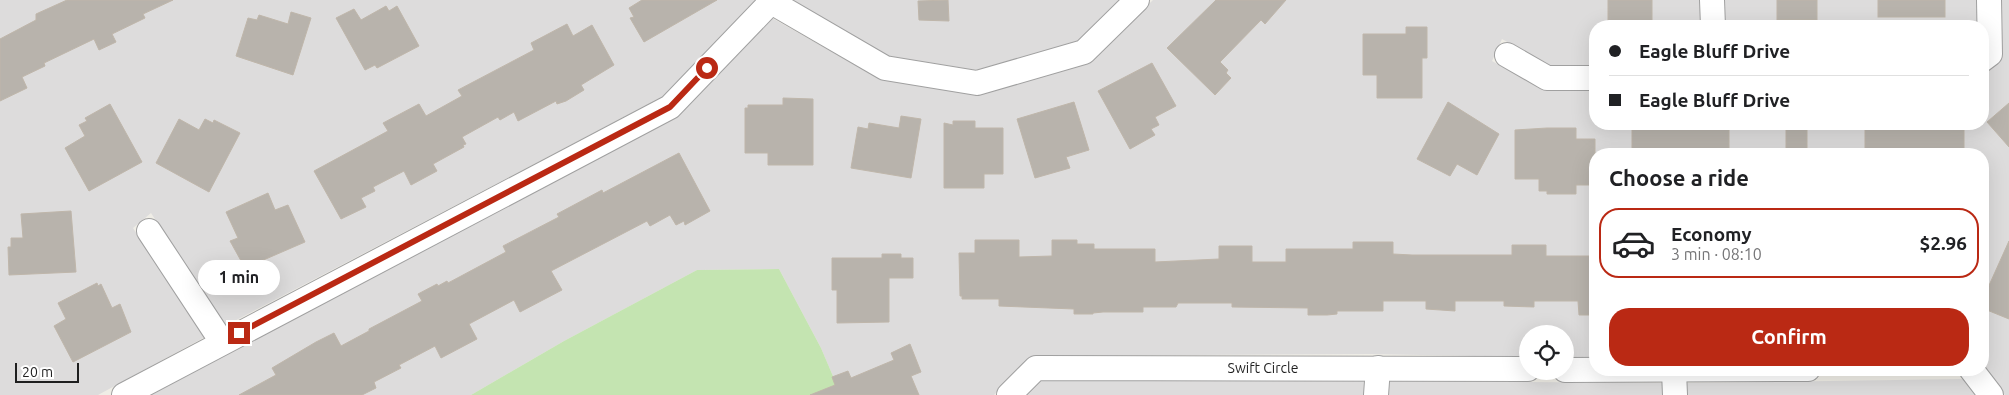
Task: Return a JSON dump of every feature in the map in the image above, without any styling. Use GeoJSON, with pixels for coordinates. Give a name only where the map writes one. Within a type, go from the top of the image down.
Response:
{"type":"FeatureCollection","features":[{"type":"Feature","properties":{"kind":"street"},"geometry":{"type":"LineString","coordinates":[[124,395],[670,107],[769,2],[885,68],[977,83],[1084,52],[1137,0]]}},
{"type":"Feature","properties":{"kind":"street"},"geometry":{"type":"LineString","coordinates":[[1712,0],[1713,20]]}},
{"type":"Feature","properties":{"kind":"street"},"geometry":{"type":"LineString","coordinates":[[1989,0],[1989,55]]}},
{"type":"Feature","properties":{"kind":"street"},"geometry":{"type":"LineString","coordinates":[[1507,55],[1548,78],[1589,78]]}},
{"type":"Feature","properties":{"kind":"street"},"geometry":{"type":"LineString","coordinates":[[149,231],[222,342]]}},
{"type":"Feature","properties":{"kind":"street","name":"Swift Circle"},"geometry":{"type":"LineString","coordinates":[[1009,395],[1036,368],[1519,370]]}},
{"type":"Feature","properties":{"kind":"street"},"geometry":{"type":"LineString","coordinates":[[1376,395],[1378,368]]}},
{"type":"Feature","properties":{"kind":"street"},"geometry":{"type":"LineString","coordinates":[[1574,370],[1589,370]]}},
{"type":"Feature","properties":{"kind":"street"},"geometry":{"type":"LineString","coordinates":[[1674,376],[1675,395]]}},
{"type":"Feature","properties":{"kind":"street"},"geometry":{"type":"LineString","coordinates":[[1976,376],[1991,395]]}},
{"type":"Feature","properties":{"kind":"shaded area"},"geometry":{"type":"Polygon","coordinates":[[[0,0],[755,1],[664,96],[225,326],[151,213],[133,228],[205,337],[98,395],[0,395],[0,0]]]}},
{"type":"Feature","properties":{"kind":"shaded area"},"geometry":{"type":"Polygon","coordinates":[[[789,0],[1120,0],[1079,41],[976,70],[888,56],[789,0]]]}},
{"type":"Feature","properties":{"kind":"shaded area"},"geometry":{"type":"Polygon","coordinates":[[[1153,0],[1701,0],[1702,20],[1589,20],[1589,66],[1550,66],[1502,39],[1492,61],[1543,89],[1589,90],[1589,130],[1989,130],[1989,70],[1996,64],[2000,0],[2009,0],[2009,395],[2005,395],[1989,373],[1989,148],[1589,148],[1589,358],[1574,357],[1574,325],[1519,325],[1519,357],[1369,354],[1036,356],[1028,359],[994,395],[841,395],[821,348],[779,269],[697,270],[564,341],[471,395],[149,395],[675,118],[772,18],[880,79],[975,95],[1087,64],[1153,0]]]}},
{"type":"Feature","properties":{"kind":"shaded area"},"geometry":{"type":"Polygon","coordinates":[[[1723,0],[1978,0],[1978,20],[1724,20],[1723,0]]]}},
{"type":"Feature","properties":{"kind":"shaded area"},"geometry":{"type":"Polygon","coordinates":[[[1964,379],[1977,395],[1686,395],[1686,383],[1964,379]]]}},
{"type":"Feature","properties":{"kind":"shaded area"},"geometry":{"type":"Polygon","coordinates":[[[1040,381],[1366,381],[1365,395],[1026,395],[1040,381]]]}},
{"type":"Feature","properties":{"kind":"shaded area"},"geometry":{"type":"Polygon","coordinates":[[[1388,381],[1664,383],[1664,395],[1387,395],[1388,381]]]}},
{"type":"Feature","properties":{"kind":"green space"},"geometry":{"type":"Polygon","coordinates":[[[779,269],[821,348],[841,395],[471,395],[564,341],[697,270],[779,269]]]}},
{"type":"Feature","properties":{"kind":"building"},"geometry":{"type":"Polygon","coordinates":[[[67,0],[173,0],[143,14],[145,18],[112,34],[116,42],[99,50],[94,39],[44,63],[45,66],[22,77],[27,88],[0,101],[0,39],[36,20],[36,14],[67,0]]]}},
{"type":"Feature","properties":{"kind":"building"},"geometry":{"type":"Polygon","coordinates":[[[642,0],[717,0],[644,42],[630,18],[634,17],[629,8],[642,0]]]}},
{"type":"Feature","properties":{"kind":"building"},"geometry":{"type":"Polygon","coordinates":[[[948,0],[949,21],[919,20],[918,1],[948,0]]]}},
{"type":"Feature","properties":{"kind":"building"},"geometry":{"type":"Polygon","coordinates":[[[1216,0],[1286,0],[1265,24],[1261,20],[1220,62],[1228,70],[1226,73],[1231,78],[1215,95],[1167,48],[1216,0]]]}},
{"type":"Feature","properties":{"kind":"building"},"geometry":{"type":"Polygon","coordinates":[[[1608,0],[1652,0],[1652,20],[1608,20],[1608,0]]]}},
{"type":"Feature","properties":{"kind":"building"},"geometry":{"type":"Polygon","coordinates":[[[1777,0],[1817,0],[1817,20],[1777,20],[1777,0]]]}},
{"type":"Feature","properties":{"kind":"building"},"geometry":{"type":"Polygon","coordinates":[[[1878,0],[1945,0],[1945,17],[1878,17],[1878,0]]]}},
{"type":"Feature","properties":{"kind":"building"},"geometry":{"type":"Polygon","coordinates":[[[386,6],[389,11],[397,6],[419,46],[377,68],[375,65],[365,70],[336,18],[354,9],[361,20],[386,6]]]}},
{"type":"Feature","properties":{"kind":"building"},"geometry":{"type":"Polygon","coordinates":[[[291,12],[311,18],[293,75],[236,56],[248,18],[257,20],[259,15],[288,24],[291,12]]]}},
{"type":"Feature","properties":{"kind":"building"},"geometry":{"type":"Polygon","coordinates":[[[567,24],[573,36],[592,25],[614,65],[581,85],[584,90],[566,101],[557,104],[556,101],[518,121],[514,112],[500,120],[498,117],[462,137],[466,144],[463,145],[464,147],[433,164],[437,171],[411,185],[404,171],[373,187],[375,191],[361,198],[366,207],[341,219],[314,171],[388,131],[383,123],[419,104],[426,116],[462,96],[458,90],[534,50],[531,43],[567,24]]]}},
{"type":"Feature","properties":{"kind":"building"},"geometry":{"type":"Polygon","coordinates":[[[1406,27],[1427,27],[1427,58],[1422,58],[1422,98],[1377,98],[1377,75],[1363,75],[1363,34],[1406,34],[1406,27]]]}},
{"type":"Feature","properties":{"kind":"building"},"geometry":{"type":"Polygon","coordinates":[[[1152,63],[1176,106],[1155,117],[1159,125],[1151,129],[1155,135],[1130,149],[1098,91],[1152,63]]]}},
{"type":"Feature","properties":{"kind":"building"},"geometry":{"type":"Polygon","coordinates":[[[783,98],[813,99],[813,165],[768,165],[768,153],[745,153],[745,108],[748,108],[748,105],[783,105],[783,98]]]}},
{"type":"Feature","properties":{"kind":"building"},"geometry":{"type":"Polygon","coordinates":[[[1074,102],[1089,150],[1066,157],[1070,168],[1035,178],[1017,119],[1074,102]]]}},
{"type":"Feature","properties":{"kind":"building"},"geometry":{"type":"Polygon","coordinates":[[[1448,102],[1499,134],[1477,175],[1457,164],[1450,176],[1417,159],[1448,102]]]}},
{"type":"Feature","properties":{"kind":"building"},"geometry":{"type":"Polygon","coordinates":[[[2009,103],[2009,147],[1989,124],[1989,120],[2009,103]]]}},
{"type":"Feature","properties":{"kind":"building"},"geometry":{"type":"Polygon","coordinates":[[[110,104],[142,162],[89,191],[65,148],[85,136],[79,125],[87,121],[85,118],[110,104]]]}},
{"type":"Feature","properties":{"kind":"building"},"geometry":{"type":"Polygon","coordinates":[[[901,116],[921,119],[911,178],[851,168],[858,127],[868,129],[869,123],[899,128],[901,116]]]}},
{"type":"Feature","properties":{"kind":"building"},"geometry":{"type":"Polygon","coordinates":[[[179,119],[199,130],[205,119],[213,123],[214,120],[240,133],[209,192],[156,163],[179,119]]]}},
{"type":"Feature","properties":{"kind":"building"},"geometry":{"type":"Polygon","coordinates":[[[953,121],[975,121],[975,128],[1003,128],[1003,174],[984,174],[984,188],[944,188],[944,123],[953,125],[953,121]]]}},
{"type":"Feature","properties":{"kind":"building"},"geometry":{"type":"Polygon","coordinates":[[[1576,128],[1576,139],[1595,139],[1595,148],[1589,148],[1589,185],[1576,185],[1576,194],[1547,194],[1547,191],[1539,191],[1539,179],[1515,179],[1515,130],[1576,128]]]}},
{"type":"Feature","properties":{"kind":"building"},"geometry":{"type":"Polygon","coordinates":[[[1632,130],[1729,130],[1729,148],[1632,148],[1632,130]]]}},
{"type":"Feature","properties":{"kind":"building"},"geometry":{"type":"Polygon","coordinates":[[[1786,130],[1807,130],[1807,148],[1786,148],[1786,130]]]}},
{"type":"Feature","properties":{"kind":"building"},"geometry":{"type":"Polygon","coordinates":[[[1865,130],[1964,130],[1964,148],[1865,148],[1865,130]]]}},
{"type":"Feature","properties":{"kind":"building"},"geometry":{"type":"Polygon","coordinates":[[[679,153],[710,211],[685,225],[684,221],[676,225],[670,215],[650,226],[647,221],[551,271],[562,290],[520,312],[514,300],[469,324],[477,339],[441,358],[435,346],[399,365],[401,368],[374,382],[376,388],[362,395],[239,395],[276,375],[272,368],[316,342],[334,333],[341,346],[422,301],[418,294],[437,284],[438,286],[447,281],[448,283],[506,252],[503,246],[559,217],[557,214],[602,190],[603,193],[679,153]]]}},
{"type":"Feature","properties":{"kind":"building"},"geometry":{"type":"Polygon","coordinates":[[[268,193],[275,210],[288,205],[305,242],[245,268],[230,241],[238,238],[226,212],[268,193]]]}},
{"type":"Feature","properties":{"kind":"building"},"geometry":{"type":"Polygon","coordinates":[[[71,211],[76,272],[9,275],[8,247],[11,247],[11,238],[23,238],[21,214],[71,211]]]}},
{"type":"Feature","properties":{"kind":"building"},"geometry":{"type":"Polygon","coordinates":[[[975,240],[1019,240],[1019,257],[1052,256],[1052,240],[1077,240],[1077,244],[1094,244],[1094,249],[1155,249],[1155,262],[1219,259],[1219,246],[1252,246],[1252,262],[1286,262],[1286,249],[1353,249],[1353,242],[1393,242],[1393,254],[1412,255],[1512,255],[1512,245],[1546,245],[1546,256],[1589,256],[1589,315],[1579,315],[1578,301],[1534,301],[1534,307],[1504,306],[1504,301],[1455,301],[1455,311],[1426,309],[1426,301],[1383,301],[1383,311],[1337,311],[1337,314],[1327,315],[1308,315],[1308,308],[1232,307],[1232,303],[1178,303],[1176,307],[1143,307],[1143,312],[1074,314],[1074,309],[999,306],[999,299],[962,299],[962,296],[960,296],[959,253],[975,253],[975,240]]]}},
{"type":"Feature","properties":{"kind":"building"},"geometry":{"type":"Polygon","coordinates":[[[2009,241],[2009,319],[1989,311],[1989,285],[2009,241]]]}},
{"type":"Feature","properties":{"kind":"building"},"geometry":{"type":"Polygon","coordinates":[[[882,254],[901,254],[901,258],[913,258],[913,278],[889,278],[889,322],[837,323],[837,290],[832,290],[832,258],[882,258],[882,254]]]}},
{"type":"Feature","properties":{"kind":"building"},"geometry":{"type":"Polygon","coordinates":[[[97,283],[98,286],[101,284],[112,308],[120,304],[131,332],[73,362],[54,326],[66,319],[58,303],[97,283]]]}},
{"type":"Feature","properties":{"kind":"building"},"geometry":{"type":"Polygon","coordinates":[[[910,344],[921,372],[911,376],[919,395],[810,395],[835,385],[832,377],[848,371],[851,378],[894,360],[891,353],[910,344]]]}},
{"type":"Feature","properties":{"kind":"route"},"geometry":{"type":"LineString","coordinates":[[239,333],[670,107],[707,68]]}}]}
